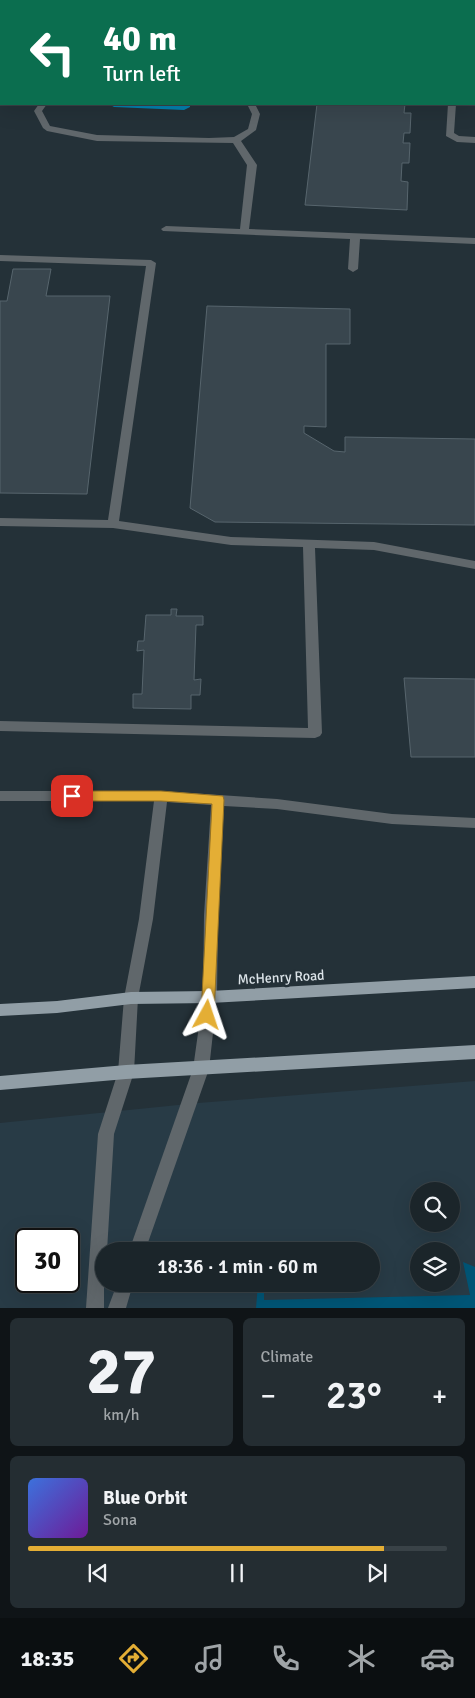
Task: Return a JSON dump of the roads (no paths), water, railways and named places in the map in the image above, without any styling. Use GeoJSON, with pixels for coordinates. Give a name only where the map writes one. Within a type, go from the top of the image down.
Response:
{"type":"FeatureCollection","features":[{"type":"Feature","properties":{"kind":"main road","name":"McHenry Road"},"geometry":{"type":"LineString","coordinates":[[0,1010],[131,998],[210,997],[475,982]]}},
{"type":"Feature","properties":{"kind":"main road"},"geometry":{"type":"LineString","coordinates":[[0,1083],[126,1072],[475,1052]]}},
{"type":"Feature","properties":{"kind":"street"},"geometry":{"type":"LineString","coordinates":[[42,105],[38,111],[47,128],[55,130],[97,138],[209,141],[236,140],[252,130],[256,114],[252,105]]}},
{"type":"Feature","properties":{"kind":"street"},"geometry":{"type":"LineString","coordinates":[[452,105],[449,134],[457,139],[475,140]]}},
{"type":"Feature","properties":{"kind":"street"},"geometry":{"type":"LineString","coordinates":[[236,140],[252,165],[244,232]]}},
{"type":"Feature","properties":{"kind":"street"},"geometry":{"type":"LineString","coordinates":[[166,229],[475,241]]}},
{"type":"Feature","properties":{"kind":"street"},"geometry":{"type":"LineString","coordinates":[[354,269],[355,236]]}},
{"type":"Feature","properties":{"kind":"street"},"geometry":{"type":"LineString","coordinates":[[0,258],[151,263],[113,524]]}},
{"type":"Feature","properties":{"kind":"street"},"geometry":{"type":"LineString","coordinates":[[0,522],[113,524],[231,541],[374,546],[475,565]]}},
{"type":"Feature","properties":{"kind":"street"},"geometry":{"type":"LineString","coordinates":[[0,726],[315,733],[309,544]]}},
{"type":"Feature","properties":{"kind":"street"},"geometry":{"type":"LineString","coordinates":[[0,796],[161,796],[277,804],[392,819],[475,823]]}},
{"type":"Feature","properties":{"kind":"street"},"geometry":{"type":"LineString","coordinates":[[95,1308],[106,1134],[126,1072],[131,998],[146,919],[161,796]]}},
{"type":"Feature","properties":{"kind":"street"},"geometry":{"type":"LineString","coordinates":[[140,1242],[201,1069],[210,997],[211,915],[218,800]]}},
{"type":"Feature","properties":{"kind":"street"},"geometry":{"type":"LineString","coordinates":[[116,1308],[122,1292]]}}]}
